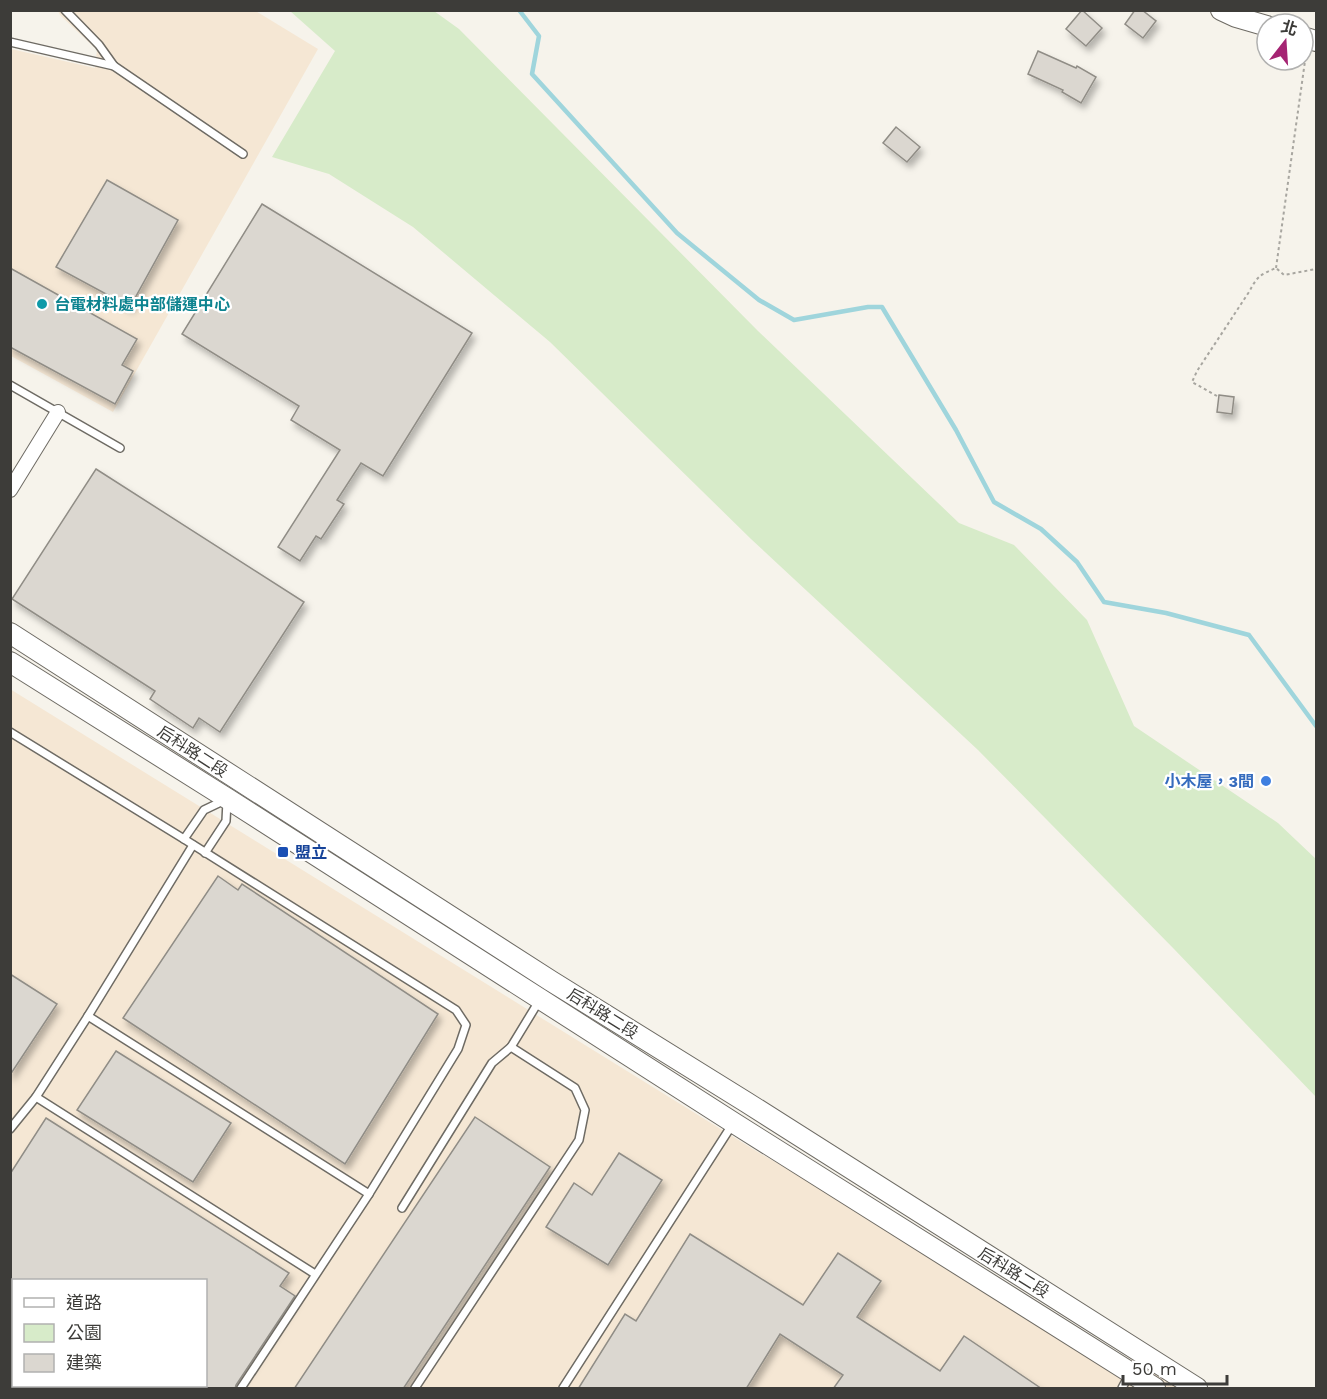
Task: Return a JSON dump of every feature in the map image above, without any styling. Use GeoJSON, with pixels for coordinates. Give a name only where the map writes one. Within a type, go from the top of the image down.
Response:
{"type":"FeatureCollection","features":[{"type":"Feature","properties":{"kind":"street"},"geometry":{"type":"LineString","coordinates":[[1221,10],[1255,23]]}},
{"type":"Feature","properties":{"kind":"street"},"geometry":{"type":"LineString","coordinates":[[10,490],[58,412]]}},
{"type":"Feature","properties":{"kind":"street","name":"后科路二段"},"geometry":{"type":"LineString","coordinates":[[10,633],[551,981],[746,1102],[1197,1389]]}},
{"type":"Feature","properties":{"kind":"street","name":"后科路二段"},"geometry":{"type":"LineString","coordinates":[[10,662],[734,1123],[1126,1381],[1155,1389]]}},
{"type":"Feature","properties":{"kind":"street"},"geometry":{"type":"LineString","coordinates":[[228,799],[240,781]]}},
{"type":"Feature","properties":{"kind":"street"},"geometry":{"type":"LineString","coordinates":[[734,1123],[746,1102]]}},
{"type":"Feature","properties":{"kind":"street"},"geometry":{"type":"LineString","coordinates":[[1126,1381],[1141,1353]]}},
{"type":"Feature","properties":{"kind":"lane"},"geometry":{"type":"LineString","coordinates":[[65,10],[99,45],[114,66],[243,154]]}},
{"type":"Feature","properties":{"kind":"lane"},"geometry":{"type":"LineString","coordinates":[[10,42],[114,66]]}},
{"type":"Feature","properties":{"kind":"lane"},"geometry":{"type":"LineString","coordinates":[[10,385],[120,448]]}},
{"type":"Feature","properties":{"kind":"lane"},"geometry":{"type":"LineString","coordinates":[[10,732],[456,1010],[466,1025],[458,1049],[369,1194],[242,1389]]}},
{"type":"Feature","properties":{"kind":"lane"},"geometry":{"type":"LineString","coordinates":[[184,839],[204,810],[228,799]]}},
{"type":"Feature","properties":{"kind":"lane"},"geometry":{"type":"LineString","coordinates":[[205,853],[225,821],[228,799]]}},
{"type":"Feature","properties":{"kind":"lane"},"geometry":{"type":"LineString","coordinates":[[10,1129],[36,1097],[193,845]]}},
{"type":"Feature","properties":{"kind":"lane"},"geometry":{"type":"LineString","coordinates":[[402,1208],[492,1063],[511,1047],[540,999]]}},
{"type":"Feature","properties":{"kind":"lane"},"geometry":{"type":"LineString","coordinates":[[88,1016],[369,1194]]}},
{"type":"Feature","properties":{"kind":"lane"},"geometry":{"type":"LineString","coordinates":[[415,1389],[579,1140],[585,1110],[575,1088],[511,1047]]}},
{"type":"Feature","properties":{"kind":"lane"},"geometry":{"type":"LineString","coordinates":[[36,1097],[315,1274]]}},
{"type":"Feature","properties":{"kind":"lane"},"geometry":{"type":"LineString","coordinates":[[563,1389],[734,1123]]}},
{"type":"Feature","properties":{"kind":"path"},"geometry":{"type":"LineString","coordinates":[[1276,268],[1304,72]]}},
{"type":"Feature","properties":{"kind":"path"},"geometry":{"type":"LineString","coordinates":[[1276,268],[1284,275],[1317,269]]}},
{"type":"Feature","properties":{"kind":"path"},"geometry":{"type":"LineString","coordinates":[[1217,396],[1192,382],[1197,370],[1257,278],[1276,268]]}},
{"type":"Feature","properties":{"kind":"shaded area"},"geometry":{"type":"Polygon","coordinates":[[[254,10],[318,49],[113,412],[11,356],[11,49],[95,68],[97,50],[58,11],[254,10]]]}},
{"type":"Feature","properties":{"kind":"shaded area"},"geometry":{"type":"Polygon","coordinates":[[[10,689],[761,1154],[1181,1388],[11,1388],[10,689]]]}},
{"type":"Feature","properties":{"kind":"green space"},"geometry":{"type":"Polygon","coordinates":[[[290,11],[434,11],[459,29],[758,331],[959,523],[1014,545],[1087,620],[1134,726],[1278,823],[1316,859],[1316,1097],[978,750],[751,539],[550,342],[413,227],[329,174],[272,157],[335,51],[290,11]]]}},
{"type":"Feature","properties":{"kind":"building"},"geometry":{"type":"Polygon","coordinates":[[[1082,10],[1102,28],[1086,46],[1066,29],[1082,10]]]}},
{"type":"Feature","properties":{"kind":"building"},"geometry":{"type":"Polygon","coordinates":[[[1135,10],[1142,10],[1156,21],[1143,38],[1125,24],[1135,10]]]}},
{"type":"Feature","properties":{"kind":"building"},"geometry":{"type":"Polygon","coordinates":[[[1038,51],[1076,68],[1077,66],[1096,77],[1081,103],[1062,92],[1063,90],[1028,74],[1038,51]]]}},
{"type":"Feature","properties":{"kind":"building"},"geometry":{"type":"Polygon","coordinates":[[[896,127],[920,147],[907,162],[883,143],[896,127]]]}},
{"type":"Feature","properties":{"kind":"building"},"geometry":{"type":"Polygon","coordinates":[[[107,180],[178,220],[130,307],[56,267],[107,180]]]}},
{"type":"Feature","properties":{"kind":"building"},"geometry":{"type":"Polygon","coordinates":[[[262,204],[472,333],[383,476],[361,463],[337,500],[344,504],[321,539],[316,536],[300,561],[278,547],[340,450],[291,420],[299,406],[182,334],[262,204]]]}},
{"type":"Feature","properties":{"kind":"building","name":"台電材料處中部儲運中心"},"geometry":{"type":"Polygon","coordinates":[[[10,268],[137,339],[122,365],[133,371],[115,404],[10,347],[10,268]]]}},
{"type":"Feature","properties":{"kind":"building"},"geometry":{"type":"Polygon","coordinates":[[[1219,395],[1234,397],[1232,414],[1217,412],[1219,395]]]}},
{"type":"Feature","properties":{"kind":"building"},"geometry":{"type":"Polygon","coordinates":[[[96,469],[304,602],[220,732],[199,718],[193,728],[150,699],[155,691],[12,599],[96,469]]]}},
{"type":"Feature","properties":{"kind":"building"},"geometry":{"type":"Polygon","coordinates":[[[218,876],[238,890],[242,884],[438,1014],[345,1164],[123,1018],[218,876]]]}},
{"type":"Feature","properties":{"kind":"building"},"geometry":{"type":"Polygon","coordinates":[[[10,974],[57,1004],[10,1075],[10,974]]]}},
{"type":"Feature","properties":{"kind":"building"},"geometry":{"type":"Polygon","coordinates":[[[116,1051],[231,1123],[193,1182],[77,1110],[116,1051]]]}},
{"type":"Feature","properties":{"kind":"building"},"geometry":{"type":"Polygon","coordinates":[[[475,1117],[550,1167],[403,1389],[294,1389],[475,1117]]]}},
{"type":"Feature","properties":{"kind":"building"},"geometry":{"type":"Polygon","coordinates":[[[46,1118],[289,1273],[280,1286],[295,1296],[235,1389],[206,1389],[207,1279],[12,1279],[10,1281],[10,1174],[46,1118]]]}},
{"type":"Feature","properties":{"kind":"building"},"geometry":{"type":"Polygon","coordinates":[[[619,1153],[662,1180],[608,1265],[546,1227],[574,1183],[592,1195],[619,1153]]]}},
{"type":"Feature","properties":{"kind":"building"},"geometry":{"type":"Polygon","coordinates":[[[690,1234],[803,1305],[838,1253],[881,1281],[857,1317],[940,1371],[964,1336],[1042,1389],[833,1389],[843,1375],[780,1334],[746,1389],[578,1389],[625,1314],[636,1321],[690,1234]]]}},
{"type":"Feature","properties":{"kind":"waterway"},"geometry":{"type":"LineString","coordinates":[[519,10],[539,36],[532,74],[677,233],[759,300],[794,320],[868,307],[882,307],[956,430],[994,502],[1041,529],[1077,562],[1104,602],[1166,613],[1249,635],[1316,726]]}},
{"type":"Feature","properties":{"kind":"place","name":"台電材料處中部儲運中心"},"geometry":{"type":"Point","coordinates":[42,304]}},
{"type":"Feature","properties":{"kind":"place","name":"小木屋，3間"},"geometry":{"type":"Point","coordinates":[1266,781]}},
{"type":"Feature","properties":{"kind":"place","name":"盟立"},"geometry":{"type":"Point","coordinates":[283,852]}}]}
